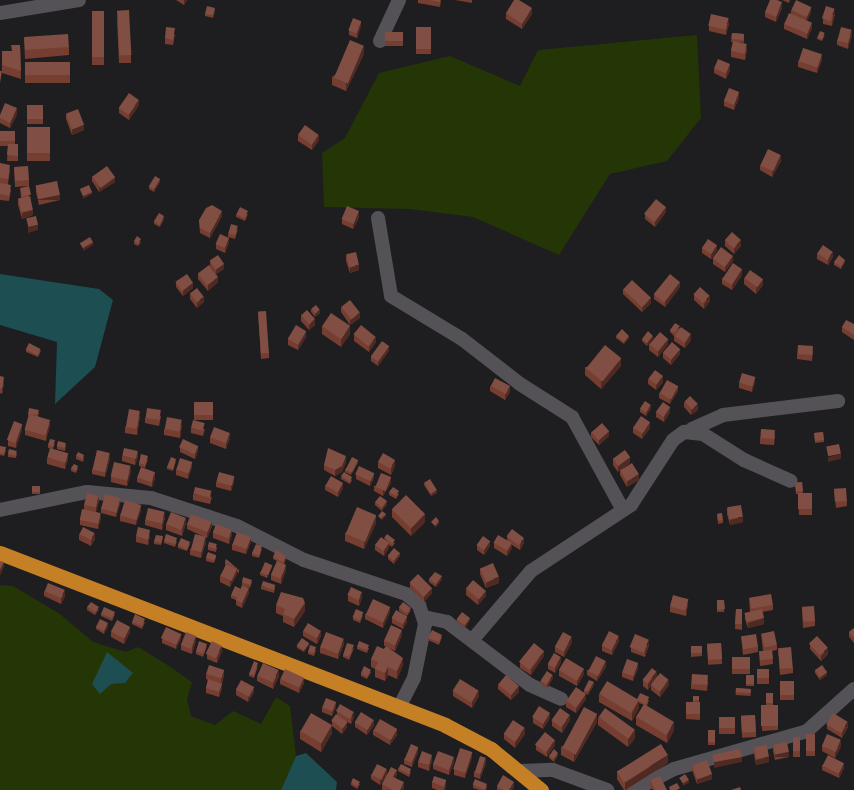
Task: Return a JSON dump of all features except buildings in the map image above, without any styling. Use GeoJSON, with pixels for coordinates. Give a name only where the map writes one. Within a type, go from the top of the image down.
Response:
{"type":"FeatureCollection","features":[{"type":"Feature","properties":{"kind":"highway"},"geometry":{"type":"LineString","coordinates":[[0,553],[400,706],[467,735],[520,771],[541,790]]}},
{"type":"Feature","properties":{"kind":"street"},"geometry":{"type":"LineString","coordinates":[[0,13],[79,0]]}},
{"type":"Feature","properties":{"kind":"street"},"geometry":{"type":"LineString","coordinates":[[380,41],[399,0]]}},
{"type":"Feature","properties":{"kind":"street"},"geometry":{"type":"LineString","coordinates":[[378,218],[391,296],[462,339],[520,384],[572,417],[624,510]]}},
{"type":"Feature","properties":{"kind":"street"},"geometry":{"type":"LineString","coordinates":[[474,638],[530,571],[624,510],[640,494],[673,440],[723,415],[838,401]]}},
{"type":"Feature","properties":{"kind":"street"},"geometry":{"type":"LineString","coordinates":[[692,429],[791,481]]}},
{"type":"Feature","properties":{"kind":"street"},"geometry":{"type":"LineString","coordinates":[[0,510],[87,492],[152,498],[221,520],[304,560],[406,594],[419,605],[424,617],[414,678],[400,706]]}},
{"type":"Feature","properties":{"kind":"street"},"geometry":{"type":"LineString","coordinates":[[424,617],[447,622],[474,638],[530,685],[560,699]]}},
{"type":"Feature","properties":{"kind":"street"},"geometry":{"type":"LineString","coordinates":[[634,790],[674,769],[807,731],[854,690]]}},
{"type":"Feature","properties":{"kind":"street"},"geometry":{"type":"LineString","coordinates":[[520,771],[552,770],[607,790]]}},
{"type":"Feature","properties":{"kind":"green space"},"geometry":{"type":"Polygon","coordinates":[[[697,35],[701,118],[667,161],[610,174],[559,255],[473,217],[410,209],[324,207],[322,153],[345,138],[379,73],[450,56],[520,86],[538,50],[697,35]]]}},
{"type":"Feature","properties":{"kind":"green space"},"geometry":{"type":"Polygon","coordinates":[[[0,585],[13,586],[60,614],[93,642],[126,652],[138,647],[166,664],[192,682],[187,699],[191,716],[215,725],[233,711],[261,724],[276,697],[290,706],[296,756],[281,790],[0,790],[0,585]]]}},
{"type":"Feature","properties":{"kind":"water"},"geometry":{"type":"Polygon","coordinates":[[[0,274],[99,289],[113,300],[95,367],[55,404],[57,342],[0,325],[0,274]]]}},
{"type":"Feature","properties":{"kind":"water"},"geometry":{"type":"Polygon","coordinates":[[[107,652],[133,673],[125,683],[111,684],[100,694],[92,684],[107,652]]]}},
{"type":"Feature","properties":{"kind":"water"},"geometry":{"type":"Polygon","coordinates":[[[306,753],[337,782],[336,790],[281,790],[296,756],[306,753]]]}}]}
